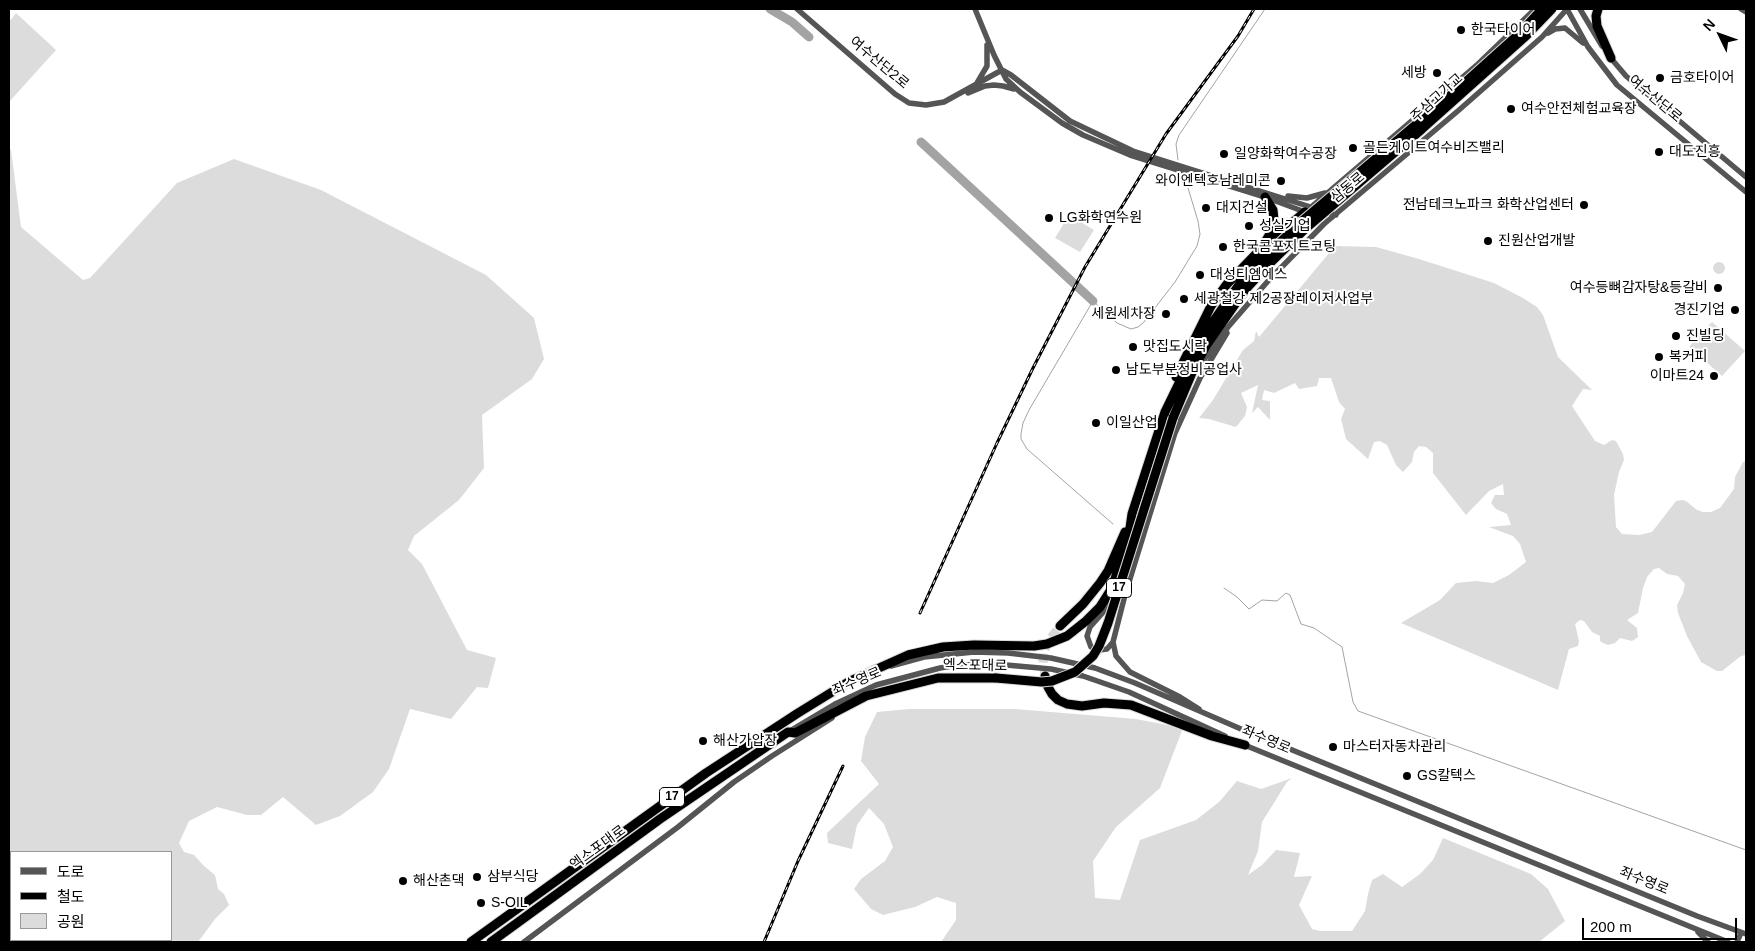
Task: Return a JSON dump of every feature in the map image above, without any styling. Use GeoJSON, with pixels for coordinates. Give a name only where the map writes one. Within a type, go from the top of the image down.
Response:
{"type":"FeatureCollection","features":[{"type":"Feature","properties":{"kind":"highway","name":"주삼고가교"},"geometry":{"type":"LineString","coordinates":[[1264,257],[1301,222],[1492,58],[1542,9]]}},
{"type":"Feature","properties":{"kind":"highway","name":"주삼고가교"},"geometry":{"type":"LineString","coordinates":[[1264,257],[1306,228],[1422,129],[1506,54],[1552,9]]}},
{"type":"Feature","properties":{"kind":"highway"},"geometry":{"type":"LineString","coordinates":[[1598,9],[1596,16],[1597,26],[1611,58]]}},
{"type":"Feature","properties":{"kind":"highway"},"geometry":{"type":"LineString","coordinates":[[1264,257],[1274,224],[1273,210],[1266,194]]}},
{"type":"Feature","properties":{"kind":"highway"},"geometry":{"type":"LineString","coordinates":[[1264,257],[1308,210]]}},
{"type":"Feature","properties":{"kind":"highway","name":"엑스포대로"},"geometry":{"type":"LineString","coordinates":[[491,942],[660,819],[788,732],[801,734],[866,696],[938,678],[996,678],[1042,682],[1052,681],[1075,672],[1093,656],[1099,646],[1173,418],[1194,368],[1222,322],[1245,290],[1264,257]]}},
{"type":"Feature","properties":{"kind":"highway","name":"엑스포대로"},"geometry":{"type":"LineString","coordinates":[[470,942],[733,755],[850,681],[908,655],[943,647],[974,645],[1034,646],[1060,640],[1086,621],[1100,607],[1112,588],[1129,536],[1132,514],[1164,412],[1200,340],[1223,306],[1264,257]]}},
{"type":"Feature","properties":{"kind":"highway"},"geometry":{"type":"LineString","coordinates":[[1060,626],[1087,599],[1104,577],[1132,514]]}},
{"type":"Feature","properties":{"kind":"highway"},"geometry":{"type":"LineString","coordinates":[[1045,676],[1052,694],[1058,700],[1067,704],[1082,706],[1114,703],[1136,706],[1212,736],[1245,745]]}},
{"type":"Feature","properties":{"kind":"street","name":"여수산단2로"},"geometry":{"type":"LineString","coordinates":[[797,9],[904,101],[920,105],[933,105],[944,102],[1002,70]]}},
{"type":"Feature","properties":{"kind":"street"},"geometry":{"type":"LineString","coordinates":[[975,9],[1006,79],[1020,92],[1062,122],[1083,134],[1114,149],[1167,168],[1266,194],[1307,198],[1329,192]]}},
{"type":"Feature","properties":{"kind":"street","name":"삼동로"},"geometry":{"type":"LineString","coordinates":[[1308,210],[1478,64],[1536,9]]}},
{"type":"Feature","properties":{"kind":"street","name":"삼동로"},"geometry":{"type":"LineString","coordinates":[[1240,312],[1327,222],[1542,37],[1567,9]]}},
{"type":"Feature","properties":{"kind":"street","name":"여수산단로"},"geometry":{"type":"LineString","coordinates":[[1567,9],[1588,47],[1617,85],[1746,192]]}},
{"type":"Feature","properties":{"kind":"street","name":"여수산단로"},"geometry":{"type":"LineString","coordinates":[[1580,9],[1593,32],[1626,76],[1746,177]]}},
{"type":"Feature","properties":{"kind":"street"},"geometry":{"type":"LineString","coordinates":[[1741,9],[1746,12]]}},
{"type":"Feature","properties":{"kind":"street"},"geometry":{"type":"LineString","coordinates":[[1542,37],[1555,29],[1565,28],[1588,47]]}},
{"type":"Feature","properties":{"kind":"street"},"geometry":{"type":"LineString","coordinates":[[975,85],[987,66],[987,38]]}},
{"type":"Feature","properties":{"kind":"street"},"geometry":{"type":"LineString","coordinates":[[1002,70],[1065,118],[1133,151],[1266,194],[1308,210],[1336,215]]}},
{"type":"Feature","properties":{"kind":"street"},"geometry":{"type":"LineString","coordinates":[[958,95],[994,85],[1020,92]]}},
{"type":"Feature","properties":{"kind":"street"},"geometry":{"type":"LineString","coordinates":[[1308,210],[1327,222]]}},
{"type":"Feature","properties":{"kind":"street"},"geometry":{"type":"LineString","coordinates":[[1186,388],[1210,350],[1240,312]]}},
{"type":"Feature","properties":{"kind":"street"},"geometry":{"type":"LineString","coordinates":[[1207,715],[1187,700],[1130,672],[1116,656],[1114,642],[1125,596],[1175,433],[1200,378],[1240,312]]}},
{"type":"Feature","properties":{"kind":"street"},"geometry":{"type":"LineString","coordinates":[[1112,588],[1110,604],[1090,628],[1087,636],[1091,647],[1099,650],[1107,649],[1114,642]]}},
{"type":"Feature","properties":{"kind":"street","name":"좌수영로"},"geometry":{"type":"LineString","coordinates":[[883,667],[910,662],[924,657],[974,652],[1008,653],[1051,658],[1083,665],[1115,675],[1207,715],[1697,916],[1744,933]]}},
{"type":"Feature","properties":{"kind":"street","name":"좌수영로"},"geometry":{"type":"LineString","coordinates":[[788,732],[835,704],[876,685],[940,668],[958,665],[995,664],[1051,669],[1083,676],[1129,692],[1245,745],[1728,942]]}},
{"type":"Feature","properties":{"kind":"street"},"geometry":{"type":"LineString","coordinates":[[524,942],[678,827],[734,782],[801,734],[838,715]]}},
{"type":"Feature","properties":{"kind":"street"},"geometry":{"type":"LineString","coordinates":[[1694,929],[1708,942]]}},
{"type":"Feature","properties":{"kind":"street"},"geometry":{"type":"LineString","coordinates":[[1739,942],[1744,933]]}},
{"type":"Feature","properties":{"kind":"green space"},"geometry":{"type":"Polygon","coordinates":[[[16,13],[56,50],[9,102],[9,22],[16,13]]]}},
{"type":"Feature","properties":{"kind":"green space"},"geometry":{"type":"Polygon","coordinates":[[[9,148],[11,150],[21,227],[83,280],[90,278],[177,183],[234,159],[321,190],[486,275],[534,318],[544,359],[532,379],[482,415],[484,468],[459,500],[414,536],[408,550],[422,564],[467,650],[496,658],[488,688],[477,687],[451,719],[410,709],[389,769],[373,792],[340,816],[316,825],[283,797],[261,815],[247,815],[217,807],[189,821],[179,843],[184,852],[194,855],[215,875],[218,889],[224,894],[229,905],[215,919],[198,942],[132,941],[172,941],[172,851],[10,851],[9,900],[9,148]]]}},
{"type":"Feature","properties":{"kind":"green space"},"geometry":{"type":"Polygon","coordinates":[[[1069,215],[1094,230],[1080,252],[1055,238],[1069,215]]]}},
{"type":"Feature","properties":{"kind":"green space"},"geometry":{"type":"Polygon","coordinates":[[[1335,246],[1376,247],[1419,259],[1494,283],[1537,307],[1543,315],[1558,357],[1592,390],[1583,389],[1572,406],[1595,441],[1604,445],[1612,440],[1616,441],[1623,454],[1624,460],[1619,472],[1614,495],[1616,527],[1622,534],[1639,535],[1652,532],[1676,501],[1686,501],[1697,510],[1703,512],[1711,512],[1720,508],[1734,489],[1735,477],[1743,462],[1746,461],[1746,655],[1741,656],[1722,671],[1717,671],[1701,662],[1687,636],[1678,613],[1677,605],[1685,584],[1678,576],[1667,574],[1659,568],[1654,569],[1647,577],[1638,613],[1627,620],[1637,628],[1638,637],[1632,641],[1620,638],[1615,643],[1608,645],[1600,641],[1600,636],[1592,632],[1584,621],[1580,620],[1575,624],[1579,641],[1578,646],[1569,649],[1558,690],[1401,623],[1440,600],[1456,583],[1476,581],[1493,583],[1509,575],[1526,562],[1520,544],[1513,536],[1489,527],[1511,525],[1507,514],[1496,509],[1491,503],[1495,495],[1504,495],[1503,484],[1489,491],[1466,515],[1433,473],[1433,453],[1426,447],[1419,446],[1414,452],[1412,462],[1403,472],[1396,465],[1387,445],[1380,441],[1374,442],[1368,459],[1346,439],[1341,419],[1345,409],[1339,402],[1331,378],[1319,378],[1317,386],[1299,389],[1295,383],[1274,393],[1264,390],[1262,400],[1270,401],[1270,420],[1258,407],[1252,413],[1258,385],[1241,393],[1247,407],[1245,416],[1236,427],[1199,418],[1213,400],[1243,350],[1254,341],[1256,331],[1259,337],[1335,246]]]}},
{"type":"Feature","properties":{"kind":"green space"},"geometry":{"type":"Polygon","coordinates":[[[1721,262],[1724,263],[1724,273],[1717,274],[1714,273],[1713,266],[1714,263],[1721,262]]]}},
{"type":"Feature","properties":{"kind":"green space"},"geometry":{"type":"Polygon","coordinates":[[[1712,322],[1745,351],[1722,376],[1689,347],[1712,322]]]}},
{"type":"Feature","properties":{"kind":"green space"},"geometry":{"type":"Polygon","coordinates":[[[909,709],[1015,709],[1136,719],[1183,728],[1160,788],[1116,827],[1093,861],[1095,898],[1120,900],[1140,840],[1196,820],[1219,802],[1237,781],[1261,789],[1292,778],[1287,782],[1262,822],[1258,851],[1248,875],[1262,865],[1276,850],[1300,853],[1294,877],[1312,876],[1299,905],[1312,929],[1320,931],[1352,931],[1365,911],[1372,880],[1383,874],[1402,887],[1420,874],[1433,860],[1443,838],[1531,874],[1548,889],[1565,921],[1539,942],[941,942],[956,920],[956,903],[937,897],[915,907],[883,915],[871,909],[854,889],[861,879],[885,861],[893,847],[884,824],[869,808],[857,825],[852,849],[828,843],[827,833],[879,784],[861,761],[865,737],[877,712],[909,709]]]}},
{"type":"Feature","properties":{"kind":"waterway"},"geometry":{"type":"LineString","coordinates":[[770,9],[792,22],[809,37]]}},
{"type":"Feature","properties":{"kind":"waterway"},"geometry":{"type":"LineString","coordinates":[[1178,160],[1176,144],[1179,135],[1265,9]]}},
{"type":"Feature","properties":{"kind":"waterway"},"geometry":{"type":"LineString","coordinates":[[921,142],[1093,301]]}},
{"type":"Feature","properties":{"kind":"waterway"},"geometry":{"type":"LineString","coordinates":[[1113,524],[1027,449],[1021,439],[1023,423],[1093,301],[1117,323],[1131,329],[1138,327],[1144,322],[1175,282],[1197,246],[1200,234],[1185,178]]}},
{"type":"Feature","properties":{"kind":"waterway"},"geometry":{"type":"LineString","coordinates":[[1224,588],[1249,609],[1262,600],[1277,601],[1286,593],[1290,595],[1301,624],[1314,628],[1342,647],[1353,702],[1358,711],[1746,850]]}},
{"type":"Feature","properties":{"kind":"tunnel"},"geometry":{"type":"LineString","coordinates":[[1045,676],[1044,652],[1050,639],[1060,626]]}},
{"type":"Feature","properties":{"kind":"railway"},"geometry":{"type":"LineString","coordinates":[[920,613],[997,443],[1085,267],[1166,134],[1238,36],[1254,9]]}},
{"type":"Feature","properties":{"kind":"railway"},"geometry":{"type":"LineString","coordinates":[[764,942],[798,861],[843,766]]}},
{"type":"Feature","properties":{"kind":"place","name":"한국타이어"},"geometry":{"type":"Point","coordinates":[1461,30]}},
{"type":"Feature","properties":{"kind":"place","name":"세방"},"geometry":{"type":"Point","coordinates":[1437,73]}},
{"type":"Feature","properties":{"kind":"place","name":"금호타이어"},"geometry":{"type":"Point","coordinates":[1660,78]}},
{"type":"Feature","properties":{"kind":"place","name":"여수안전체험교육장"},"geometry":{"type":"Point","coordinates":[1511,109]}},
{"type":"Feature","properties":{"kind":"place","name":"골든게이트여수비즈밸리"},"geometry":{"type":"Point","coordinates":[1353,148]}},
{"type":"Feature","properties":{"kind":"place","name":"대도진흥"},"geometry":{"type":"Point","coordinates":[1659,152]}},
{"type":"Feature","properties":{"kind":"place","name":"일양화학여수공장"},"geometry":{"type":"Point","coordinates":[1224,154]}},
{"type":"Feature","properties":{"kind":"place","name":"와이엔텍호남레미콘"},"geometry":{"type":"Point","coordinates":[1281,181]}},
{"type":"Feature","properties":{"kind":"place","name":"전남테크노파크 화학산업센터"},"geometry":{"type":"Point","coordinates":[1584,205]}},
{"type":"Feature","properties":{"kind":"place","name":"대지건설"},"geometry":{"type":"Point","coordinates":[1206,208]}},
{"type":"Feature","properties":{"kind":"place","name":"LG화학연수원"},"geometry":{"type":"Point","coordinates":[1049,218]}},
{"type":"Feature","properties":{"kind":"place","name":"성실기업"},"geometry":{"type":"Point","coordinates":[1249,226]}},
{"type":"Feature","properties":{"kind":"place","name":"진원산업개발"},"geometry":{"type":"Point","coordinates":[1488,241]}},
{"type":"Feature","properties":{"kind":"place","name":"한국콤포지트코팅"},"geometry":{"type":"Point","coordinates":[1223,247]}},
{"type":"Feature","properties":{"kind":"place","name":"대성티엠에스"},"geometry":{"type":"Point","coordinates":[1200,275]}},
{"type":"Feature","properties":{"kind":"place","name":"여수등뼈감자탕&등갈비"},"geometry":{"type":"Point","coordinates":[1718,288]}},
{"type":"Feature","properties":{"kind":"place","name":"세광철강 제2공장레이저사업부"},"geometry":{"type":"Point","coordinates":[1184,299]}},
{"type":"Feature","properties":{"kind":"place","name":"경진기업"},"geometry":{"type":"Point","coordinates":[1735,310]}},
{"type":"Feature","properties":{"kind":"place","name":"세원세차장"},"geometry":{"type":"Point","coordinates":[1166,314]}},
{"type":"Feature","properties":{"kind":"place","name":"진빌딩"},"geometry":{"type":"Point","coordinates":[1676,336]}},
{"type":"Feature","properties":{"kind":"place","name":"맛집도시락"},"geometry":{"type":"Point","coordinates":[1133,347]}},
{"type":"Feature","properties":{"kind":"place","name":"복커피"},"geometry":{"type":"Point","coordinates":[1659,357]}},
{"type":"Feature","properties":{"kind":"place","name":"남도부분정비공업사"},"geometry":{"type":"Point","coordinates":[1116,370]}},
{"type":"Feature","properties":{"kind":"place","name":"이마트24"},"geometry":{"type":"Point","coordinates":[1714,376]}},
{"type":"Feature","properties":{"kind":"place","name":"이일산업"},"geometry":{"type":"Point","coordinates":[1096,423]}},
{"type":"Feature","properties":{"kind":"place","name":"해산가압장"},"geometry":{"type":"Point","coordinates":[703,741]}},
{"type":"Feature","properties":{"kind":"place","name":"마스터자동차관리"},"geometry":{"type":"Point","coordinates":[1333,747]}},
{"type":"Feature","properties":{"kind":"place","name":"GS칼텍스"},"geometry":{"type":"Point","coordinates":[1407,776]}},
{"type":"Feature","properties":{"kind":"place","name":"삼부식당"},"geometry":{"type":"Point","coordinates":[477,877]}},
{"type":"Feature","properties":{"kind":"place","name":"해산촌댁"},"geometry":{"type":"Point","coordinates":[403,881]}},
{"type":"Feature","properties":{"kind":"place","name":"S-OIL"},"geometry":{"type":"Point","coordinates":[481,903]}}]}
